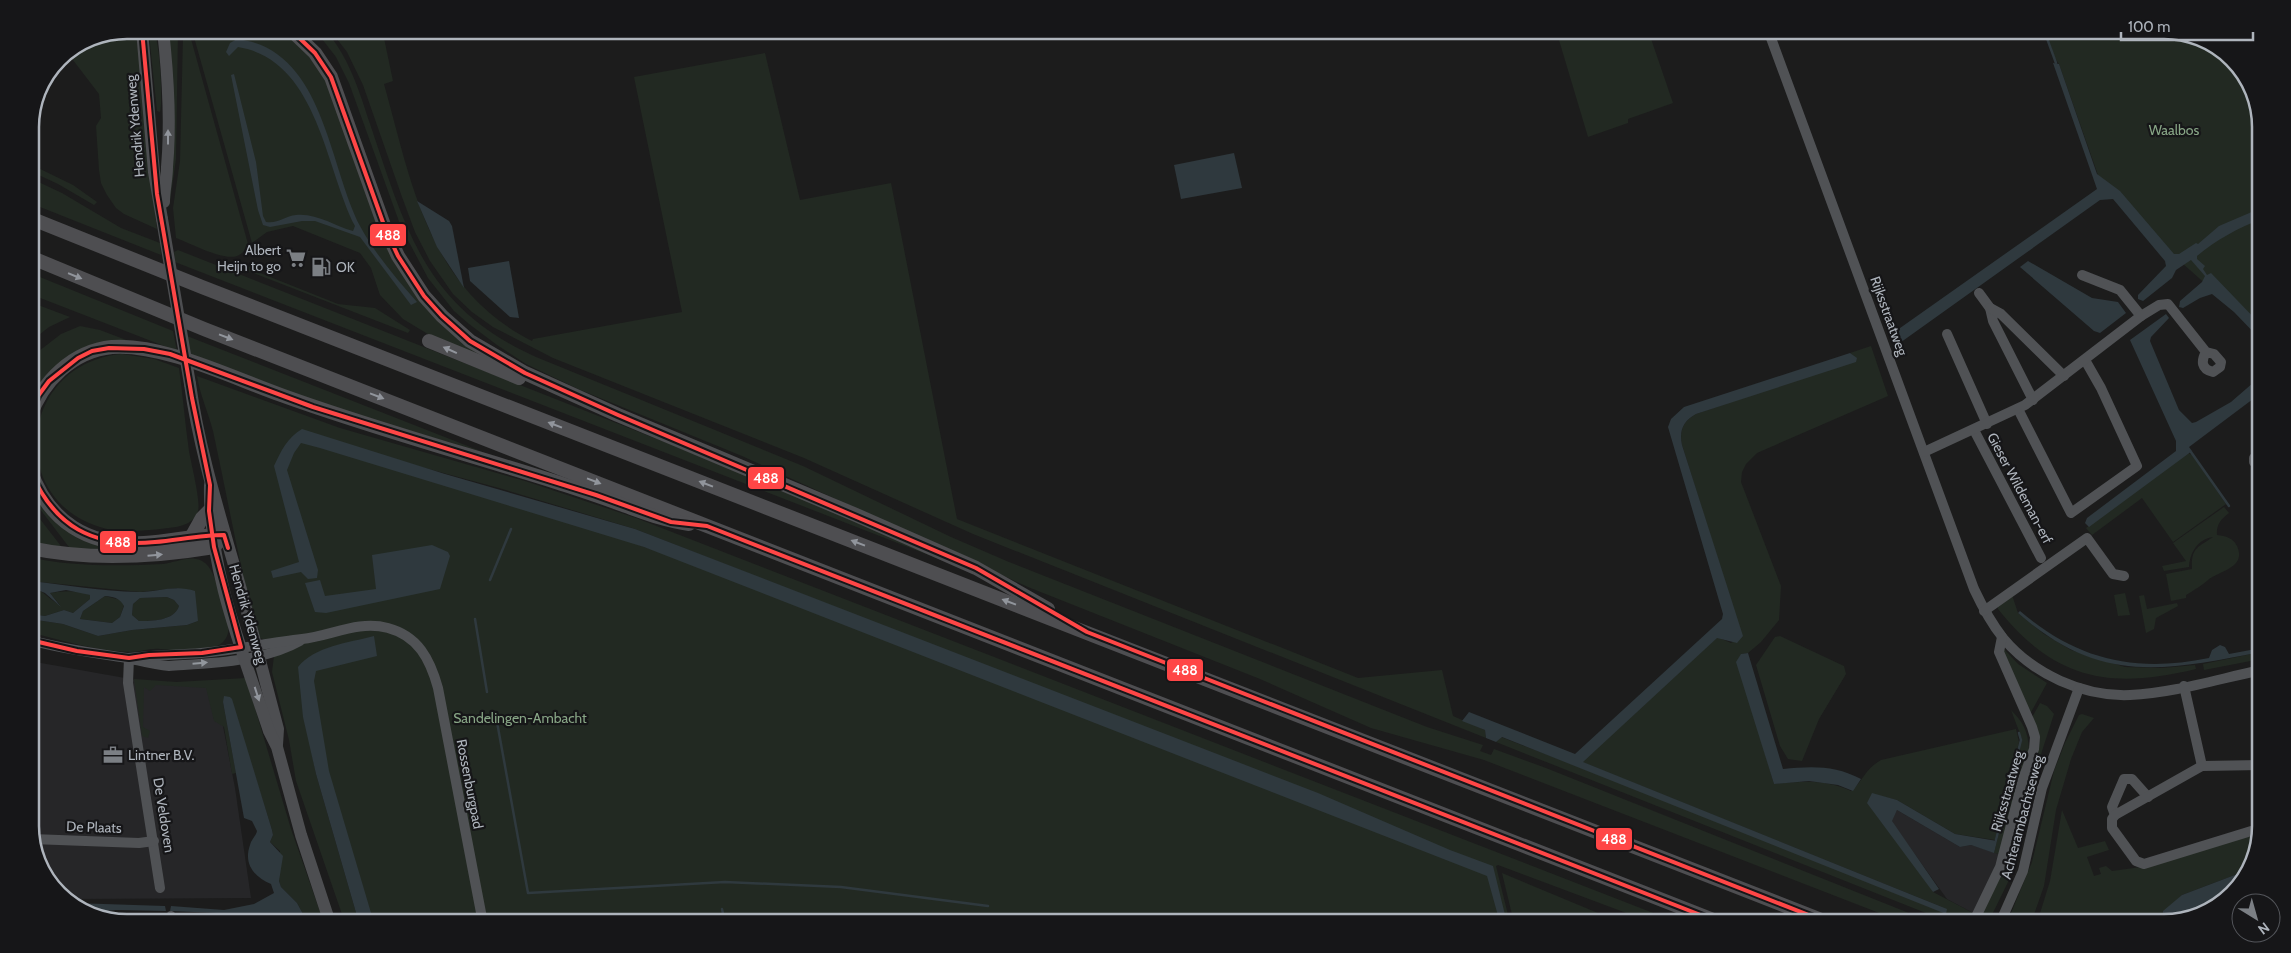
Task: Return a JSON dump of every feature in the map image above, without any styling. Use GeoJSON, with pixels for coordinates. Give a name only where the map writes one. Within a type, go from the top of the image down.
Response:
{"type":"FeatureCollection","features":[{"type":"Feature","properties":{"kind":"highway"},"geometry":{"type":"LineString","coordinates":[[300,39],[315,53],[331,77],[385,228],[398,256],[424,296],[453,326],[490,354],[525,373],[618,415],[856,515],[976,568],[1087,632]]}},
{"type":"Feature","properties":{"kind":"highway"},"geometry":{"type":"LineString","coordinates":[[39,222],[1806,914]]}},
{"type":"Feature","properties":{"kind":"highway"},"geometry":{"type":"LineString","coordinates":[[39,261],[204,329],[1698,914]]}},
{"type":"Feature","properties":{"kind":"highway"},"geometry":{"type":"LineString","coordinates":[[429,341],[522,380],[618,415]]}},
{"type":"Feature","properties":{"kind":"highway"},"geometry":{"type":"LineString","coordinates":[[39,395],[49,381],[78,358],[109,348],[144,349],[170,354],[313,407],[596,495],[671,522],[707,526]]}},
{"type":"Feature","properties":{"kind":"highway"},"geometry":{"type":"LineString","coordinates":[[39,489],[55,513],[71,526],[88,535],[114,543],[135,544],[192,536],[217,539]]}},
{"type":"Feature","properties":{"kind":"highway"},"geometry":{"type":"LineString","coordinates":[[192,536],[202,518],[209,511]]}},
{"type":"Feature","properties":{"kind":"highway"},"geometry":{"type":"LineString","coordinates":[[39,550],[65,554],[132,556],[217,539]]}},
{"type":"Feature","properties":{"kind":"main road","name":"Hendrik Ydenweg"},"geometry":{"type":"LineString","coordinates":[[143,39],[154,172],[190,384],[210,486],[218,510],[217,539]]}},
{"type":"Feature","properties":{"kind":"main road","name":"Hendrik Ydenweg"},"geometry":{"type":"LineString","coordinates":[[162,219],[168,135],[167,70],[164,39]]}},
{"type":"Feature","properties":{"kind":"main road","name":"Hendrik Ydenweg"},"geometry":{"type":"LineString","coordinates":[[210,486],[209,511],[250,651],[268,730],[277,748],[301,835],[327,914]]}},
{"type":"Feature","properties":{"kind":"street","name":"Rijksstraatweg"},"geometry":{"type":"LineString","coordinates":[[1771,39],[1974,589],[1984,611],[2002,637],[2036,667],[2079,688],[2104,694],[2130,695],[2252,672]]}},
{"type":"Feature","properties":{"kind":"street"},"geometry":{"type":"LineString","coordinates":[[2082,275],[2120,290],[2141,316]]}},
{"type":"Feature","properties":{"kind":"street"},"geometry":{"type":"LineString","coordinates":[[1979,293],[1990,308],[1993,321],[2033,400]]}},
{"type":"Feature","properties":{"kind":"street","name":"Gieser Wildeman-erf"},"geometry":{"type":"LineString","coordinates":[[1924,452],[1987,424],[2033,400],[2141,316],[2159,305],[2168,304],[2206,352]]}},
{"type":"Feature","properties":{"kind":"street"},"geometry":{"type":"LineString","coordinates":[[1990,308],[2001,314],[2064,376]]}},
{"type":"Feature","properties":{"kind":"street","name":"Gieser Wildeman-erf"},"geometry":{"type":"LineString","coordinates":[[1946,334],[1987,424]]}},
{"type":"Feature","properties":{"kind":"street"},"geometry":{"type":"LineString","coordinates":[[2018,409],[2072,513],[2137,466],[2102,388],[2085,360]]}},
{"type":"Feature","properties":{"kind":"street","name":"Gieser Wildeman-erf"},"geometry":{"type":"LineString","coordinates":[[1974,430],[2041,558]]}},
{"type":"Feature","properties":{"kind":"street"},"geometry":{"type":"LineString","coordinates":[[1984,611],[2087,538],[2114,574],[2124,576]]}},
{"type":"Feature","properties":{"kind":"street","name":"Rossenburgpad"},"geometry":{"type":"LineString","coordinates":[[39,642],[77,651],[129,658],[250,651],[276,652],[314,632],[360,626],[388,628],[410,638],[422,649],[432,666],[438,688],[481,914]]}},
{"type":"Feature","properties":{"kind":"street","name":"Rijksstraatweg"},"geometry":{"type":"LineString","coordinates":[[1977,914],[2000,867],[2023,779],[2034,748],[2035,737],[1999,652],[2002,637]]}},
{"type":"Feature","properties":{"kind":"street","name":"De Veldoven"},"geometry":{"type":"LineString","coordinates":[[129,658],[128,683],[160,888]]}},
{"type":"Feature","properties":{"kind":"street"},"geometry":{"type":"LineString","coordinates":[[2184,686],[2202,766]]}},
{"type":"Feature","properties":{"kind":"street","name":"Achterambachtseweg"},"geometry":{"type":"LineString","coordinates":[[2004,914],[2023,872],[2048,768],[2079,688]]}},
{"type":"Feature","properties":{"kind":"street"},"geometry":{"type":"LineString","coordinates":[[2252,765],[2202,766],[2115,815],[2112,819],[2112,828],[2136,861],[2144,864],[2252,831]]}},
{"type":"Feature","properties":{"kind":"street"},"geometry":{"type":"LineString","coordinates":[[2115,815],[2112,807],[2124,779],[2132,779],[2148,797]]}},
{"type":"Feature","properties":{"kind":"street","name":"De Plaats"},"geometry":{"type":"LineString","coordinates":[[40,839],[139,843],[154,841]]}},
{"type":"Feature","properties":{"kind":"shaded area"},"geometry":{"type":"Polygon","coordinates":[[[237,39],[266,47],[288,64],[306,86],[319,113],[349,201],[360,226],[379,256],[417,302],[411,305],[360,237],[315,221],[302,221],[270,227],[263,225],[258,210],[231,75],[234,74],[256,162],[263,216],[266,222],[304,215],[353,231],[355,226],[326,147],[302,94],[286,72],[265,56],[238,47],[229,56],[226,52],[230,43],[237,39]]]}},
{"type":"Feature","properties":{"kind":"shaded area"},"geometry":{"type":"Polygon","coordinates":[[[2053,63],[2059,64],[2097,174],[2120,191],[2174,254],[2179,254],[2196,243],[2198,244],[2219,226],[2252,212],[2252,223],[2220,239],[2197,256],[2197,259],[2205,266],[2203,269],[2207,275],[2211,273],[2252,316],[2252,331],[2234,312],[2212,294],[2200,298],[2183,308],[2179,307],[2180,301],[2202,282],[2205,276],[2191,260],[2176,270],[2172,278],[2143,301],[2138,299],[2138,295],[2166,266],[2165,261],[2113,199],[2100,200],[1897,345],[1893,333],[2097,189],[2053,63]]]}},
{"type":"Feature","properties":{"kind":"shaded area"},"geometry":{"type":"Polygon","coordinates":[[[1234,153],[1242,188],[1181,199],[1174,165],[1234,153]]]}},
{"type":"Feature","properties":{"kind":"shaded area"},"geometry":{"type":"Polygon","coordinates":[[[417,201],[449,221],[452,226],[464,288],[437,247],[417,201]]]}},
{"type":"Feature","properties":{"kind":"shaded area"},"geometry":{"type":"Polygon","coordinates":[[[509,261],[519,318],[510,317],[470,281],[468,268],[509,261]]]}},
{"type":"Feature","properties":{"kind":"shaded area"},"geometry":{"type":"Polygon","coordinates":[[[2028,261],[2092,298],[2118,302],[2126,313],[2100,333],[2094,331],[2020,267],[2028,261]]]}},
{"type":"Feature","properties":{"kind":"shaded area"},"geometry":{"type":"Polygon","coordinates":[[[2166,314],[2169,318],[2151,337],[2150,341],[2179,410],[2192,423],[2231,402],[2252,384],[2252,400],[2189,447],[2192,451],[2089,527],[2085,523],[2087,518],[2176,451],[2176,441],[2130,340],[2166,314]]]}},
{"type":"Feature","properties":{"kind":"shaded area"},"geometry":{"type":"Polygon","coordinates":[[[1850,353],[1857,358],[1856,362],[1696,414],[1685,423],[1681,435],[1682,445],[1743,636],[1737,643],[1717,638],[1583,762],[1947,909],[1946,914],[1502,737],[1496,742],[1486,738],[1485,730],[1462,721],[1469,712],[1575,754],[1722,619],[1723,614],[1668,427],[1671,419],[1684,407],[1850,353]]]}},
{"type":"Feature","properties":{"kind":"shaded area"},"geometry":{"type":"Polygon","coordinates":[[[302,429],[445,474],[635,529],[1318,793],[1450,850],[1493,866],[1505,914],[1498,914],[1487,876],[644,547],[301,443],[294,453],[287,470],[318,570],[317,578],[308,579],[301,572],[273,578],[271,571],[299,562],[274,466],[288,441],[302,429]]]}},
{"type":"Feature","properties":{"kind":"shaded area"},"geometry":{"type":"Polygon","coordinates":[[[432,545],[448,552],[450,556],[440,589],[326,613],[315,612],[305,583],[320,580],[325,596],[376,589],[372,555],[432,545]]]}},
{"type":"Feature","properties":{"kind":"shaded area"},"geometry":{"type":"Polygon","coordinates":[[[39,582],[138,592],[174,588],[188,589],[195,591],[198,621],[187,625],[132,630],[98,636],[63,624],[39,620],[39,615],[45,616],[64,610],[73,613],[90,599],[90,595],[66,590],[50,593],[61,607],[45,593],[39,591],[39,582]],[[105,596],[83,611],[80,619],[112,623],[120,617],[124,606],[116,598],[105,596]],[[167,597],[140,598],[133,604],[132,615],[139,621],[168,617],[179,606],[174,600],[167,597]]]}},
{"type":"Feature","properties":{"kind":"shaded area"},"geometry":{"type":"Polygon","coordinates":[[[2020,611],[2041,628],[2085,651],[2132,663],[2156,664],[2209,658],[2212,650],[2220,645],[2225,647],[2229,654],[2252,650],[2252,654],[2163,667],[2134,667],[2105,662],[2077,652],[2048,636],[2018,613],[2020,611]]]}},
{"type":"Feature","properties":{"kind":"shaded area"},"geometry":{"type":"Polygon","coordinates":[[[374,636],[377,656],[316,671],[314,681],[329,771],[371,914],[356,914],[316,774],[303,717],[298,667],[313,654],[343,643],[374,636]]]}},
{"type":"Feature","properties":{"kind":"shaded area"},"geometry":{"type":"Polygon","coordinates":[[[1748,653],[1783,769],[1813,767],[1842,771],[1861,779],[1853,791],[1838,785],[1809,781],[1774,784],[1736,662],[1741,654],[1748,653]]]}},
{"type":"Feature","properties":{"kind":"shaded area"},"geometry":{"type":"Polygon","coordinates":[[[39,663],[136,680],[215,685],[235,788],[251,898],[78,899],[60,884],[43,855],[40,844],[39,663]]]}},
{"type":"Feature","properties":{"kind":"shaded area"},"geometry":{"type":"Polygon","coordinates":[[[224,696],[232,699],[272,830],[273,835],[270,842],[283,856],[279,881],[281,887],[297,903],[303,914],[170,911],[171,906],[224,910],[254,904],[274,893],[271,884],[255,874],[249,864],[248,852],[257,831],[252,821],[244,818],[223,702],[224,696]]]}},
{"type":"Feature","properties":{"kind":"shaded area"},"geometry":{"type":"Polygon","coordinates":[[[1872,793],[1897,800],[1955,834],[1997,841],[1994,853],[1971,845],[1960,847],[1897,810],[1892,821],[1939,889],[1933,892],[1867,803],[1872,793]]]}},
{"type":"Feature","properties":{"kind":"shaded area"},"geometry":{"type":"Polygon","coordinates":[[[1897,810],[1960,847],[1971,845],[1999,854],[1991,877],[1973,913],[1947,899],[1891,821],[1897,810]]]}},
{"type":"Feature","properties":{"kind":"shaded area"},"geometry":{"type":"Polygon","coordinates":[[[2238,874],[2227,889],[2198,908],[2176,914],[2163,914],[2163,911],[2182,895],[2238,874]]]}},
{"type":"Feature","properties":{"kind":"shaded area"},"geometry":{"type":"Polygon","coordinates":[[[85,903],[165,906],[166,911],[103,911],[85,903]]]}},
{"type":"Feature","properties":{"kind":"green space"},"geometry":{"type":"Polygon","coordinates":[[[140,39],[148,155],[157,229],[124,214],[116,208],[101,183],[96,126],[101,118],[99,94],[73,60],[70,60],[93,45],[109,40],[140,39]]]}},
{"type":"Feature","properties":{"kind":"green space"},"geometry":{"type":"Polygon","coordinates":[[[150,39],[156,39],[160,70],[161,106],[160,112],[157,111],[150,39]]]}},
{"type":"Feature","properties":{"kind":"green space"},"geometry":{"type":"Polygon","coordinates":[[[166,39],[178,39],[176,159],[169,208],[166,39]]]}},
{"type":"Feature","properties":{"kind":"green space"},"geometry":{"type":"Polygon","coordinates":[[[183,39],[191,39],[248,244],[242,253],[231,257],[215,254],[176,238],[173,208],[180,161],[183,39]]]}},
{"type":"Feature","properties":{"kind":"green space"},"geometry":{"type":"Polygon","coordinates":[[[195,39],[298,39],[318,59],[394,253],[491,360],[441,342],[403,319],[380,295],[371,268],[360,253],[293,226],[267,232],[252,243],[195,39]]]}},
{"type":"Feature","properties":{"kind":"green space"},"geometry":{"type":"Polygon","coordinates":[[[322,39],[332,39],[352,73],[408,230],[424,260],[443,288],[467,314],[498,337],[536,357],[803,466],[951,537],[1009,562],[1427,727],[1483,745],[1480,751],[1491,755],[1494,749],[1546,768],[1911,914],[1882,914],[1484,760],[1371,728],[1260,679],[1028,587],[742,456],[578,389],[526,364],[497,345],[454,311],[428,278],[401,227],[349,83],[336,57],[322,39]]]}},
{"type":"Feature","properties":{"kind":"green space"},"geometry":{"type":"Polygon","coordinates":[[[337,39],[384,39],[393,81],[384,84],[404,159],[430,231],[447,263],[469,293],[497,319],[532,341],[533,339],[682,312],[634,77],[765,53],[800,200],[891,183],[957,519],[1358,678],[1442,670],[1453,716],[1485,730],[1486,738],[973,534],[804,458],[553,358],[493,327],[472,312],[453,294],[430,261],[415,232],[363,85],[347,52],[337,39]]]}},
{"type":"Feature","properties":{"kind":"green space"},"geometry":{"type":"Polygon","coordinates":[[[1559,39],[1651,39],[1673,103],[1628,119],[1628,123],[1588,137],[1559,39]]]}},
{"type":"Feature","properties":{"kind":"green space","name":"Waalbos"},"geometry":{"type":"Polygon","coordinates":[[[2048,39],[2182,40],[2208,50],[2227,64],[2234,73],[2246,93],[2251,109],[2252,121],[2252,325],[2173,255],[2098,175],[2059,64],[2048,39]]]}},
{"type":"Feature","properties":{"kind":"green space"},"geometry":{"type":"Polygon","coordinates":[[[39,168],[73,185],[97,202],[94,205],[39,175],[39,168]]]}},
{"type":"Feature","properties":{"kind":"green space"},"geometry":{"type":"Polygon","coordinates":[[[39,182],[62,193],[121,228],[160,243],[161,255],[39,207],[39,182]]]}},
{"type":"Feature","properties":{"kind":"green space"},"geometry":{"type":"Polygon","coordinates":[[[178,250],[667,443],[877,529],[944,561],[175,262],[174,252],[178,250]]]}},
{"type":"Feature","properties":{"kind":"green space"},"geometry":{"type":"Polygon","coordinates":[[[256,264],[253,270],[338,304],[375,308],[410,330],[408,333],[238,267],[256,264]]]}},
{"type":"Feature","properties":{"kind":"green space"},"geometry":{"type":"Polygon","coordinates":[[[39,277],[173,331],[177,351],[39,297],[39,277]]]}},
{"type":"Feature","properties":{"kind":"green space"},"geometry":{"type":"Polygon","coordinates":[[[39,305],[70,317],[49,327],[39,335],[39,305]]]}},
{"type":"Feature","properties":{"kind":"green space"},"geometry":{"type":"Polygon","coordinates":[[[80,326],[100,330],[129,341],[90,348],[39,398],[39,351],[61,334],[80,326]]]}},
{"type":"Feature","properties":{"kind":"green space"},"geometry":{"type":"Polygon","coordinates":[[[187,336],[483,452],[362,417],[190,357],[187,336]]]}},
{"type":"Feature","properties":{"kind":"green space"},"geometry":{"type":"Polygon","coordinates":[[[1871,346],[1888,396],[1757,453],[1746,464],[1742,472],[1741,482],[1781,586],[1779,620],[1761,642],[1748,653],[1741,654],[1759,733],[1774,784],[1823,783],[1832,784],[1851,791],[1867,771],[1881,760],[2016,729],[2019,742],[1995,840],[1955,834],[1897,800],[1872,794],[1933,892],[1972,914],[1928,914],[1496,742],[1501,737],[1947,909],[1582,762],[1717,637],[1731,643],[1742,636],[1682,445],[1681,435],[1685,423],[1696,414],[1857,359],[1850,353],[1871,346]]]}},
{"type":"Feature","properties":{"kind":"green space"},"geometry":{"type":"Polygon","coordinates":[[[122,354],[154,359],[179,368],[189,451],[199,506],[196,516],[188,523],[172,528],[141,531],[107,529],[74,515],[51,492],[39,465],[39,428],[44,407],[61,382],[87,363],[122,354]]]}},
{"type":"Feature","properties":{"kind":"green space","name":"Sandelingen-Ambacht"},"geometry":{"type":"Polygon","coordinates":[[[197,376],[340,428],[525,481],[636,518],[1656,914],[1629,914],[1498,865],[1496,866],[1508,914],[366,914],[303,708],[316,774],[356,914],[342,914],[296,781],[289,740],[272,672],[274,656],[267,641],[258,637],[213,431],[197,376]],[[306,436],[476,487],[1060,695],[635,529],[499,488],[306,436]]]}},
{"type":"Feature","properties":{"kind":"green space"},"geometry":{"type":"Polygon","coordinates":[[[2188,453],[2192,455],[2226,504],[2173,542],[2142,498],[2092,535],[2086,528],[2188,453]]]}},
{"type":"Feature","properties":{"kind":"green space"},"geometry":{"type":"Polygon","coordinates":[[[39,490],[70,528],[177,549],[72,551],[39,508],[39,490]]]}},
{"type":"Feature","properties":{"kind":"green space"},"geometry":{"type":"Polygon","coordinates":[[[2224,507],[2229,513],[2220,522],[2217,528],[2217,535],[2233,541],[2239,553],[2238,559],[2230,568],[2186,595],[2186,598],[2171,601],[2166,574],[2192,569],[2196,549],[2213,537],[2199,543],[2193,551],[2189,567],[2164,571],[2162,566],[2186,561],[2173,543],[2224,507]]]}},
{"type":"Feature","properties":{"kind":"green space"},"geometry":{"type":"Polygon","coordinates":[[[39,518],[64,550],[39,546],[39,518]]]}},
{"type":"Feature","properties":{"kind":"green space"},"geometry":{"type":"Polygon","coordinates":[[[39,559],[61,563],[96,565],[163,564],[184,559],[201,560],[212,572],[219,591],[229,624],[227,637],[217,646],[201,651],[156,649],[131,652],[92,648],[39,634],[39,620],[63,624],[98,636],[132,630],[187,625],[198,621],[177,588],[140,592],[39,582],[39,559]]]}},
{"type":"Feature","properties":{"kind":"green space"},"geometry":{"type":"Polygon","coordinates":[[[39,590],[60,605],[50,593],[66,591],[90,595],[90,599],[73,613],[64,610],[45,616],[39,615],[39,590]]]}},
{"type":"Feature","properties":{"kind":"green space"},"geometry":{"type":"Polygon","coordinates":[[[2125,593],[2130,615],[2118,616],[2114,595],[2125,593]]]}},
{"type":"Feature","properties":{"kind":"green space"},"geometry":{"type":"Polygon","coordinates":[[[2012,595],[2018,613],[2044,634],[2071,650],[2125,667],[2162,668],[2195,665],[2196,669],[2138,678],[2112,678],[2088,674],[2064,665],[2042,652],[2020,633],[1998,609],[1998,606],[2012,595]]]}},
{"type":"Feature","properties":{"kind":"green space"},"geometry":{"type":"Polygon","coordinates":[[[2144,595],[2147,609],[2177,603],[2178,606],[2156,618],[2154,629],[2146,633],[2139,596],[2144,595]]]}},
{"type":"Feature","properties":{"kind":"green space"},"geometry":{"type":"Polygon","coordinates":[[[105,596],[121,600],[124,605],[120,617],[112,623],[80,619],[83,611],[105,596]]]}},
{"type":"Feature","properties":{"kind":"green space"},"geometry":{"type":"Polygon","coordinates":[[[167,597],[174,600],[179,606],[172,615],[162,619],[139,621],[132,615],[133,604],[140,598],[167,597]]]}},
{"type":"Feature","properties":{"kind":"green space"},"geometry":{"type":"Polygon","coordinates":[[[1780,636],[1844,666],[1846,674],[1819,719],[1802,761],[1788,759],[1780,746],[1756,665],[1775,637],[1780,636]]]}},
{"type":"Feature","properties":{"kind":"green space"},"geometry":{"type":"Polygon","coordinates":[[[2002,650],[2005,650],[2018,664],[2047,683],[2029,716],[2002,650]]]}},
{"type":"Feature","properties":{"kind":"green space"},"geometry":{"type":"Polygon","coordinates":[[[2252,654],[2252,661],[2204,670],[2203,664],[2252,654]]]}},
{"type":"Feature","properties":{"kind":"green space"},"geometry":{"type":"Polygon","coordinates":[[[246,678],[291,829],[321,914],[303,914],[297,903],[281,887],[279,881],[280,851],[270,842],[273,835],[272,830],[230,697],[223,702],[236,773],[232,774],[224,727],[214,721],[206,688],[156,685],[150,691],[144,687],[143,727],[150,731],[148,738],[142,736],[134,679],[176,682],[246,678]]]}},
{"type":"Feature","properties":{"kind":"green space"},"geometry":{"type":"Polygon","coordinates":[[[2040,703],[2047,706],[2054,714],[2034,776],[2017,852],[2008,882],[1992,914],[1979,914],[2000,872],[2036,740],[2031,719],[2040,703]]]}},
{"type":"Feature","properties":{"kind":"green space"},"geometry":{"type":"Polygon","coordinates":[[[2011,710],[2024,727],[2029,749],[1999,854],[1994,853],[2022,739],[2011,710]]]}},
{"type":"Feature","properties":{"kind":"green space"},"geometry":{"type":"Polygon","coordinates":[[[2082,714],[2094,718],[2082,732],[2071,759],[2056,810],[2044,886],[2034,914],[2011,914],[2032,862],[2054,771],[2079,715],[2082,714]]]}},
{"type":"Feature","properties":{"kind":"green space"},"geometry":{"type":"Polygon","coordinates":[[[2062,810],[2078,848],[2105,841],[2109,850],[2087,857],[2094,876],[2101,874],[2099,868],[2106,866],[2112,871],[2141,867],[2252,835],[2246,860],[2238,874],[2182,895],[2163,914],[2040,914],[2050,881],[2062,810]]]}},
{"type":"Feature","properties":{"kind":"green space"},"geometry":{"type":"Polygon","coordinates":[[[1502,873],[1600,914],[1512,914],[1502,873]]]}},
{"type":"Feature","properties":{"kind":"waterway"},"geometry":{"type":"LineString","coordinates":[[2047,39],[2056,63]]}},
{"type":"Feature","properties":{"kind":"waterway"},"geometry":{"type":"LineString","coordinates":[[2191,452],[2229,506]]}},
{"type":"Feature","properties":{"kind":"waterway"},"geometry":{"type":"LineString","coordinates":[[490,580],[511,529]]}},
{"type":"Feature","properties":{"kind":"waterway"},"geometry":{"type":"LineString","coordinates":[[475,619],[487,692]]}},
{"type":"Feature","properties":{"kind":"waterway"},"geometry":{"type":"LineString","coordinates":[[497,722],[528,893],[725,882],[841,887],[988,906]]}},
{"type":"Feature","properties":{"kind":"waterway"},"geometry":{"type":"LineString","coordinates":[[1996,840],[2021,740],[2019,733]]}},
{"type":"Feature","properties":{"kind":"waterway"},"geometry":{"type":"LineString","coordinates":[[722,909],[723,914]]}},
{"type":"Feature","properties":{"kind":"transit line","name":"488"},"geometry":{"type":"LineString","coordinates":[[39,642],[77,651],[129,658],[149,655],[202,653],[241,647],[214,547],[209,511],[210,485],[192,398],[157,194],[143,39]]}},
{"type":"Feature","properties":{"kind":"transit line","name":"488"},"geometry":{"type":"LineString","coordinates":[[300,39],[315,53],[331,77],[385,228],[398,256],[424,296],[442,316],[470,341],[525,373],[618,415],[976,568],[1087,632],[1806,914]]}},
{"type":"Feature","properties":{"kind":"transit line","name":"488"},"geometry":{"type":"LineString","coordinates":[[39,395],[49,381],[78,358],[92,351],[109,348],[144,349],[170,354],[313,407],[596,495],[671,522],[707,526],[1698,914]]}},
{"type":"Feature","properties":{"kind":"transit line","name":"488"},"geometry":{"type":"LineString","coordinates":[[39,488],[51,506],[64,519],[78,530],[95,537],[133,543],[224,535],[228,548]]}},
{"type":"Feature","properties":{"kind":"place","name":"Albert Heijn to go"},"geometry":{"type":"Point","coordinates":[296,258]}},
{"type":"Feature","properties":{"kind":"place","name":"OK"},"geometry":{"type":"Point","coordinates":[321,267]}},
{"type":"Feature","properties":{"kind":"place","name":"Lintner B.V."},"geometry":{"type":"Point","coordinates":[113,755]}}]}
